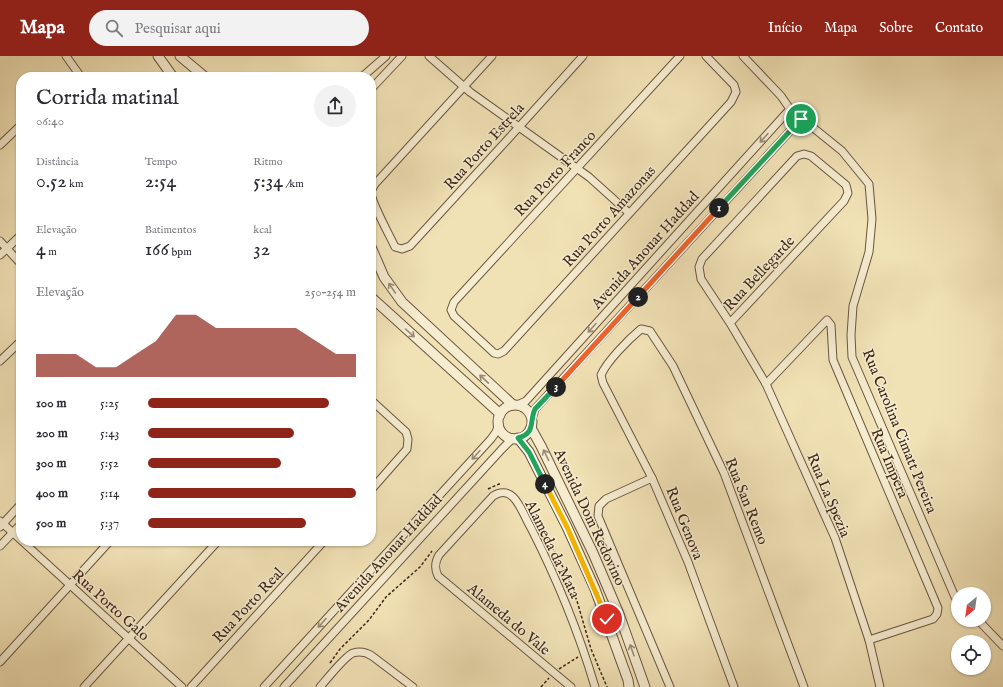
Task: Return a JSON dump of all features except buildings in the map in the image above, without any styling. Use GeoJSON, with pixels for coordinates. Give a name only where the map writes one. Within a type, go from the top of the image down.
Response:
{"type":"FeatureCollection","features":[{"type":"Feature","properties":{"kind":"street"},"geometry":{"type":"LineString","coordinates":[[66,56],[75,72]]}},
{"type":"Feature","properties":{"kind":"street"},"geometry":{"type":"LineString","coordinates":[[158,56],[169,72]]}},
{"type":"Feature","properties":{"kind":"street"},"geometry":{"type":"LineString","coordinates":[[180,56],[199,72]]}},
{"type":"Feature","properties":{"kind":"street"},"geometry":{"type":"LineString","coordinates":[[368,72],[386,56]]}},
{"type":"Feature","properties":{"kind":"street"},"geometry":{"type":"LineString","coordinates":[[376,84],[402,56]]}},
{"type":"Feature","properties":{"kind":"street"},"geometry":{"type":"LineString","coordinates":[[429,56],[464,86],[577,169],[629,213]]}},
{"type":"Feature","properties":{"kind":"street"},"geometry":{"type":"LineString","coordinates":[[376,183],[492,56]]}},
{"type":"Feature","properties":{"kind":"street","name":"Rua Porto Estrela"},"geometry":{"type":"LineString","coordinates":[[376,207],[395,247],[402,250],[410,246],[520,127],[583,56]]}},
{"type":"Feature","properties":{"kind":"street","name":"Rua Porto Franco"},"geometry":{"type":"LineString","coordinates":[[498,354],[494,353],[454,316],[451,310],[454,302],[680,56]]}},
{"type":"Feature","properties":{"kind":"street","name":"Rua Porto Amazonas"},"geometry":{"type":"LineString","coordinates":[[498,354],[504,351],[731,102],[736,92],[734,85],[706,56]]}},
{"type":"Feature","properties":{"kind":"street","name":"Rua Carolina Cimatt Pereira"},"geometry":{"type":"LineString","coordinates":[[743,56],[781,96],[790,109],[842,151],[870,184],[872,219],[869,252],[853,306],[850,335],[852,357],[951,588]]}},
{"type":"Feature","properties":{"kind":"street","name":"Avenida Anouar Haddad"},"geometry":{"type":"LineString","coordinates":[[515,405],[526,401],[790,109]]}},
{"type":"Feature","properties":{"kind":"street","name":"Avenida Anouar Haddad"},"geometry":{"type":"LineString","coordinates":[[532,424],[535,409],[801,119]]}},
{"type":"Feature","properties":{"kind":"street"},"geometry":{"type":"LineString","coordinates":[[0,145],[16,130]]}},
{"type":"Feature","properties":{"kind":"street","name":"Rua Bellegarde"},"geometry":{"type":"LineString","coordinates":[[804,154],[811,156],[846,185],[848,193],[844,201],[730,323],[701,279],[699,267],[702,259],[797,156],[804,154]]}},
{"type":"Feature","properties":{"kind":"street"},"geometry":{"type":"LineString","coordinates":[[0,255],[16,240]]}},
{"type":"Feature","properties":{"kind":"street"},"geometry":{"type":"LineString","coordinates":[[0,242],[16,259]]}},
{"type":"Feature","properties":{"kind":"street","name":"Avenida Dom Redovino"},"geometry":{"type":"LineString","coordinates":[[376,259],[384,277],[402,302],[515,405],[526,408],[529,411],[532,424],[596,559],[619,614],[645,687]]}},
{"type":"Feature","properties":{"kind":"street","name":"Avenida Dom Redovino"},"geometry":{"type":"LineString","coordinates":[[376,302],[498,412],[500,428],[505,435],[516,438],[529,452],[581,558],[607,619],[628,680],[628,687]]}},
{"type":"Feature","properties":{"kind":"street","name":"Rua Impera"},"geometry":{"type":"LineString","coordinates":[[766,384],[827,320],[831,325],[833,360],[938,608],[937,614],[933,619],[870,640]]}},
{"type":"Feature","properties":{"kind":"street","name":"Rua La Spezia"},"geometry":{"type":"LineString","coordinates":[[730,323],[766,384],[835,538],[870,640],[880,687]]}},
{"type":"Feature","properties":{"kind":"street","name":"Rua Genova"},"geometry":{"type":"LineString","coordinates":[[650,331],[641,329],[635,334],[604,367],[601,374],[603,382],[652,478],[688,562],[734,687]]}},
{"type":"Feature","properties":{"kind":"street","name":"Rua San Remo"},"geometry":{"type":"LineString","coordinates":[[650,331],[673,366],[724,473],[804,687]]}},
{"type":"Feature","properties":{"kind":"street"},"geometry":{"type":"LineString","coordinates":[[0,361],[16,346]]}},
{"type":"Feature","properties":{"kind":"street"},"geometry":{"type":"LineString","coordinates":[[376,405],[406,432],[408,443],[407,449],[404,453],[376,484]]}},
{"type":"Feature","properties":{"kind":"street"},"geometry":{"type":"LineString","coordinates":[[499,420],[505,408],[515,405]]}},
{"type":"Feature","properties":{"kind":"street","name":"Avenida Anouar Haddad"},"geometry":{"type":"LineString","coordinates":[[264,687],[491,439],[496,432],[499,420]]}},
{"type":"Feature","properties":{"kind":"street"},"geometry":{"type":"LineString","coordinates":[[516,438],[526,435],[532,424]]}},
{"type":"Feature","properties":{"kind":"street","name":"Avenida Anouar Haddad"},"geometry":{"type":"LineString","coordinates":[[284,687],[502,449],[516,438]]}},
{"type":"Feature","properties":{"kind":"street"},"geometry":{"type":"LineString","coordinates":[[652,478],[606,499],[599,506],[598,516],[670,687]]}},
{"type":"Feature","properties":{"kind":"street","name":"Alameda da Mata"},"geometry":{"type":"LineString","coordinates":[[435,568],[439,555],[493,496],[499,493],[507,493],[513,497],[534,535],[562,594],[595,687]]}},
{"type":"Feature","properties":{"kind":"street"},"geometry":{"type":"LineString","coordinates":[[1,524],[16,509]]}},
{"type":"Feature","properties":{"kind":"street","name":"Rua Porto Galo"},"geometry":{"type":"LineString","coordinates":[[1,524],[16,535]]}},
{"type":"Feature","properties":{"kind":"street"},"geometry":{"type":"LineString","coordinates":[[0,546],[16,529]]}},
{"type":"Feature","properties":{"kind":"street","name":"Rua Porto Galo"},"geometry":{"type":"LineString","coordinates":[[28,546],[182,687]]}},
{"type":"Feature","properties":{"kind":"street"},"geometry":{"type":"LineString","coordinates":[[0,662],[105,546]]}},
{"type":"Feature","properties":{"kind":"street"},"geometry":{"type":"LineString","coordinates":[[84,687],[213,546]]}},
{"type":"Feature","properties":{"kind":"street","name":"Rua Porto Real"},"geometry":{"type":"LineString","coordinates":[[190,687],[317,546]]}},
{"type":"Feature","properties":{"kind":"street","name":"Alameda do Vale"},"geometry":{"type":"LineString","coordinates":[[435,568],[438,576],[571,687]]}},
{"type":"Feature","properties":{"kind":"street"},"geometry":{"type":"LineString","coordinates":[[985,627],[1003,646]]}},
{"type":"Feature","properties":{"kind":"street"},"geometry":{"type":"LineString","coordinates":[[320,687],[350,655],[359,652],[368,653],[413,687]]}},
{"type":"Feature","properties":{"kind":"path"},"geometry":{"type":"LineString","coordinates":[[486,492],[490,488],[499,484],[504,485]]}},
{"type":"Feature","properties":{"kind":"path"},"geometry":{"type":"LineString","coordinates":[[526,501],[565,571],[577,600],[592,650],[607,687]]}},
{"type":"Feature","properties":{"kind":"path"},"geometry":{"type":"LineString","coordinates":[[328,666],[340,649],[369,620],[386,598],[420,567],[432,551]]}},
{"type":"Feature","properties":{"kind":"path"},"geometry":{"type":"LineString","coordinates":[[541,687],[554,673],[584,653],[592,650]]}},
{"type":"Feature","properties":{"kind":"route"},"geometry":{"type":"LineString","coordinates":[[607,619],[567,527],[529,452],[518,438],[529,432],[535,409],[801,119]]}}]}
